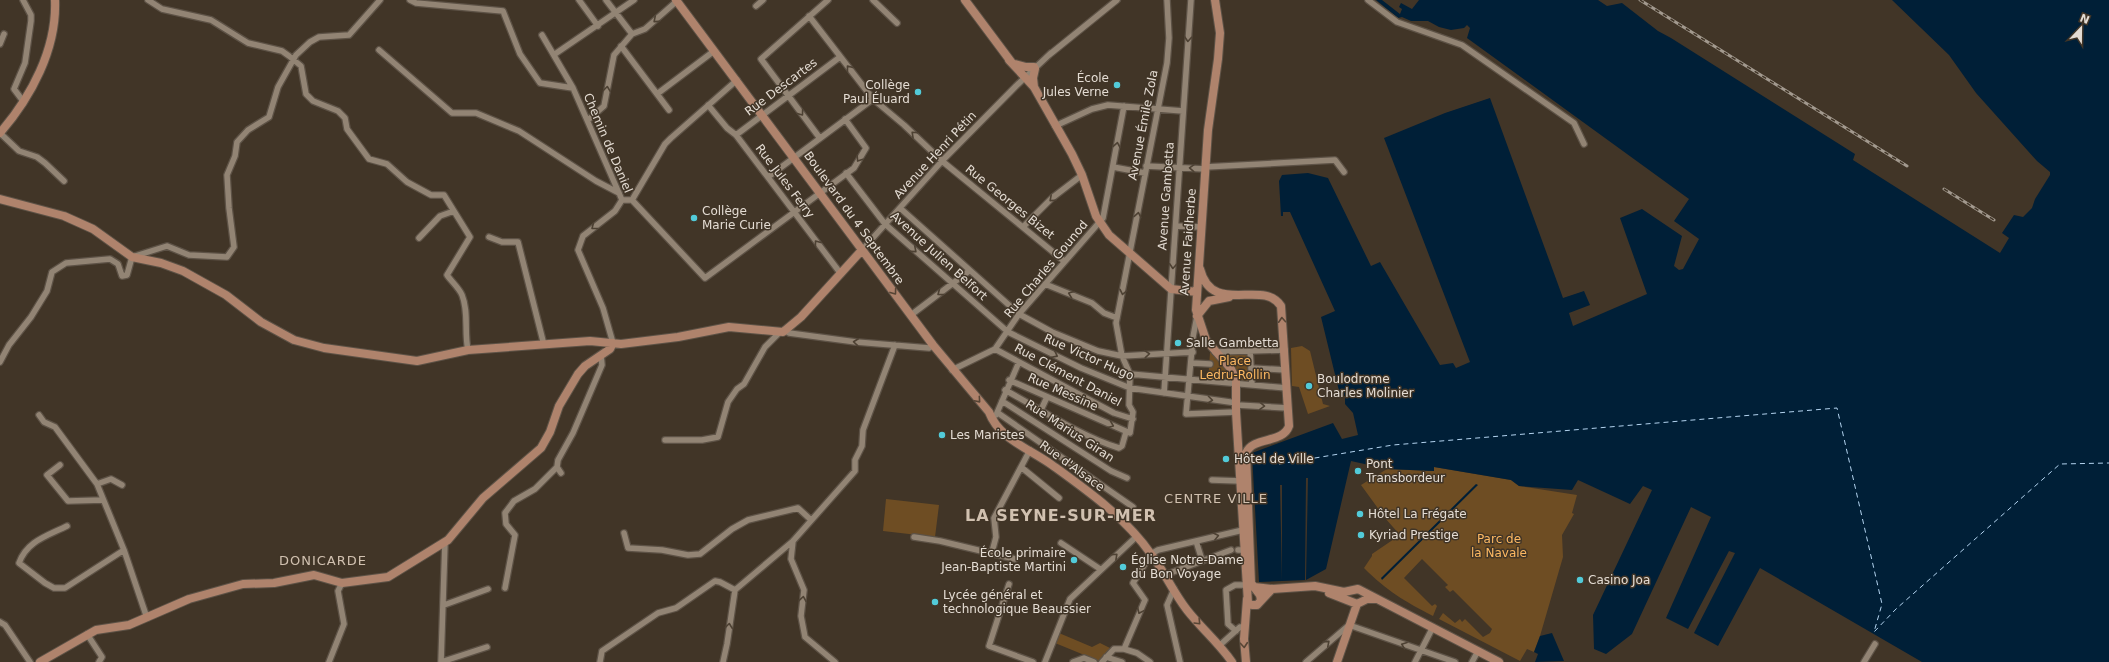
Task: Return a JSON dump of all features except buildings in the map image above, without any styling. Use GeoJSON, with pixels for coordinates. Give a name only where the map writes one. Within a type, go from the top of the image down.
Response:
{"type":"FeatureCollection","features":[{"type":"Feature","properties":{"kind":"street"},"geometry":{"type":"LineString","coordinates":[[23,0],[28,9],[32,22],[25,63],[14,89],[23,101]]}},
{"type":"Feature","properties":{"kind":"street"},"geometry":{"type":"LineString","coordinates":[[55,0],[53,32],[47,55],[35,82],[0,133],[19,151],[37,157],[45,162],[64,181]]}},
{"type":"Feature","properties":{"kind":"street"},"geometry":{"type":"LineString","coordinates":[[148,0],[162,9],[211,20],[248,43],[282,52],[293,59],[301,66],[306,94],[313,101],[338,111],[346,118],[347,129],[369,159],[387,164],[407,182],[430,195],[444,195],[470,237],[447,275],[462,294],[467,320],[465,336],[468,350]]}},
{"type":"Feature","properties":{"kind":"street"},"geometry":{"type":"LineString","coordinates":[[132,257],[167,246],[189,255],[227,257],[234,247],[228,208],[227,175],[235,156],[237,142],[248,130],[269,117],[278,87],[293,59],[312,40],[319,37],[349,35],[380,0]]}},
{"type":"Feature","properties":{"kind":"street","name":"Chemin de Daniel"},"geometry":{"type":"LineString","coordinates":[[410,0],[416,3],[503,11],[520,54],[540,84],[573,88],[622,200],[615,211],[582,236],[578,250],[603,308],[613,343]]}},
{"type":"Feature","properties":{"kind":"street"},"geometry":{"type":"LineString","coordinates":[[452,6],[456,0]]}},
{"type":"Feature","properties":{"kind":"street"},"geometry":{"type":"LineString","coordinates":[[579,0],[598,26]]}},
{"type":"Feature","properties":{"kind":"street"},"geometry":{"type":"LineString","coordinates":[[606,0],[632,34]]}},
{"type":"Feature","properties":{"kind":"street"},"geometry":{"type":"LineString","coordinates":[[555,54],[616,14],[634,0]]}},
{"type":"Feature","properties":{"kind":"street"},"geometry":{"type":"LineString","coordinates":[[756,6],[763,0]]}},
{"type":"Feature","properties":{"kind":"street"},"geometry":{"type":"LineString","coordinates":[[819,138],[761,59],[828,0]]}},
{"type":"Feature","properties":{"kind":"street"},"geometry":{"type":"LineString","coordinates":[[873,0],[897,23]]}},
{"type":"Feature","properties":{"kind":"street"},"geometry":{"type":"LineString","coordinates":[[965,0],[1017,70],[1034,87],[1040,100]]}},
{"type":"Feature","properties":{"kind":"street","name":"Avenue Henri Pétin"},"geometry":{"type":"LineString","coordinates":[[862,250],[942,161],[1025,77],[1051,53],[1117,0]]}},
{"type":"Feature","properties":{"kind":"street","name":"Avenue Émile Zola"},"geometry":{"type":"LineString","coordinates":[[1130,374],[1122,356],[1116,323],[1146,166],[1159,109],[1169,38],[1167,0]]}},
{"type":"Feature","properties":{"kind":"street","name":"Avenue Gambetta"},"geometry":{"type":"LineString","coordinates":[[1164,393],[1190,0]]}},
{"type":"Feature","properties":{"kind":"street","name":"Avenue Faidherbe"},"geometry":{"type":"LineString","coordinates":[[1197,316],[1197,292],[1205,168],[1209,120],[1218,59],[1220,33],[1215,0]]}},
{"type":"Feature","properties":{"kind":"street"},"geometry":{"type":"LineString","coordinates":[[1368,0],[1397,22],[1462,45],[1574,122],[1584,144]]}},
{"type":"Feature","properties":{"kind":"street"},"geometry":{"type":"LineString","coordinates":[[588,120],[604,106],[614,55],[632,34],[645,29],[676,1]]}},
{"type":"Feature","properties":{"kind":"street","name":"Boulevard du 4 Septembre"},"geometry":{"type":"LineString","coordinates":[[676,1],[763,114],[819,192],[952,370]]}},
{"type":"Feature","properties":{"kind":"street","name":"Rue Georges Bizet"},"geometry":{"type":"LineString","coordinates":[[809,16],[873,99],[904,125],[942,161],[1064,261]]}},
{"type":"Feature","properties":{"kind":"street"},"geometry":{"type":"LineString","coordinates":[[0,44],[4,34]]}},
{"type":"Feature","properties":{"kind":"street"},"geometry":{"type":"LineString","coordinates":[[542,34],[555,54],[573,88]]}},
{"type":"Feature","properties":{"kind":"street"},"geometry":{"type":"LineString","coordinates":[[621,46],[669,110]]}},
{"type":"Feature","properties":{"kind":"street"},"geometry":{"type":"LineString","coordinates":[[379,50],[452,113],[476,113],[518,131],[596,181],[618,193]]}},
{"type":"Feature","properties":{"kind":"street"},"geometry":{"type":"LineString","coordinates":[[657,94],[714,51]]}},
{"type":"Feature","properties":{"kind":"street","name":"Rue Descartes"},"geometry":{"type":"LineString","coordinates":[[736,135],[840,57]]}},
{"type":"Feature","properties":{"kind":"street"},"geometry":{"type":"LineString","coordinates":[[1012,62],[1026,68],[1035,68],[1033,78],[1034,87]]}},
{"type":"Feature","properties":{"kind":"street"},"geometry":{"type":"LineString","coordinates":[[1025,77],[1040,100],[1082,175],[1100,223],[1109,235],[1171,289],[1197,292],[1203,279]]}},
{"type":"Feature","properties":{"kind":"street"},"geometry":{"type":"LineString","coordinates":[[632,200],[665,144],[737,80]]}},
{"type":"Feature","properties":{"kind":"street"},"geometry":{"type":"LineString","coordinates":[[768,177],[794,156],[873,99]]}},
{"type":"Feature","properties":{"kind":"street","name":"Rue Jules Ferry"},"geometry":{"type":"LineString","coordinates":[[708,105],[726,128],[736,135],[841,274]]}},
{"type":"Feature","properties":{"kind":"street"},"geometry":{"type":"LineString","coordinates":[[1055,126],[1092,109],[1108,105],[1183,111]]}},
{"type":"Feature","properties":{"kind":"street"},"geometry":{"type":"LineString","coordinates":[[1100,223],[1106,209],[1124,106]]}},
{"type":"Feature","properties":{"kind":"street"},"geometry":{"type":"LineString","coordinates":[[622,200],[632,200],[705,278],[793,211],[854,168],[866,148],[845,119]]}},
{"type":"Feature","properties":{"kind":"street"},"geometry":{"type":"LineString","coordinates":[[1146,166],[1205,168],[1335,160],[1344,172]]}},
{"type":"Feature","properties":{"kind":"street"},"geometry":{"type":"LineString","coordinates":[[1113,167],[1145,173]]}},
{"type":"Feature","properties":{"kind":"street","name":"Avenue Julien Belfort"},"geometry":{"type":"LineString","coordinates":[[846,173],[885,224],[1008,332]]}},
{"type":"Feature","properties":{"kind":"street"},"geometry":{"type":"LineString","coordinates":[[1024,227],[1052,198],[1082,175]]}},
{"type":"Feature","properties":{"kind":"street"},"geometry":{"type":"LineString","coordinates":[[0,199],[64,216],[93,229],[132,257],[162,263],[183,271],[226,295],[261,322],[294,340],[312,346],[417,361],[468,350],[590,341],[613,343],[678,338],[730,328],[747,328],[856,342],[929,348],[933,345]]}},
{"type":"Feature","properties":{"kind":"street"},"geometry":{"type":"LineString","coordinates":[[900,208],[1019,314],[1052,332],[1098,352],[1122,356],[1193,352]]}},
{"type":"Feature","properties":{"kind":"street"},"geometry":{"type":"LineString","coordinates":[[419,238],[440,216],[454,211]]}},
{"type":"Feature","properties":{"kind":"street","name":"Rue Charles Gounod"},"geometry":{"type":"LineString","coordinates":[[952,370],[995,349],[1019,314],[1064,261],[1100,223]]}},
{"type":"Feature","properties":{"kind":"street"},"geometry":{"type":"LineString","coordinates":[[1176,226],[1201,227]]}},
{"type":"Feature","properties":{"kind":"street"},"geometry":{"type":"LineString","coordinates":[[489,238],[502,242],[518,242],[544,345]]}},
{"type":"Feature","properties":{"kind":"street"},"geometry":{"type":"LineString","coordinates":[[665,440],[702,440],[718,438],[728,402],[737,389],[744,384],[765,347],[783,332],[841,274],[862,250]]}},
{"type":"Feature","properties":{"kind":"street"},"geometry":{"type":"LineString","coordinates":[[0,362],[9,345],[31,317],[47,291],[52,272],[66,263],[110,259],[118,264],[122,276],[124,276],[127,275],[132,257]]}},
{"type":"Feature","properties":{"kind":"street"},"geometry":{"type":"LineString","coordinates":[[1199,266],[1203,279],[1212,290],[1218,293],[1238,296],[1268,296],[1277,299],[1282,306],[1288,429],[1278,436],[1248,449],[1246,453],[1251,583],[1255,591]]}},
{"type":"Feature","properties":{"kind":"street"},"geometry":{"type":"LineString","coordinates":[[911,316],[970,271]]}},
{"type":"Feature","properties":{"kind":"street"},"geometry":{"type":"LineString","coordinates":[[1045,284],[1092,303],[1104,313],[1117,318]]}},
{"type":"Feature","properties":{"kind":"street"},"geometry":{"type":"LineString","coordinates":[[1236,407],[1186,414],[1193,352],[1192,338],[1197,316],[1209,301],[1238,296]]}},
{"type":"Feature","properties":{"kind":"street"},"geometry":{"type":"LineString","coordinates":[[1197,316],[1206,340],[1231,369],[1237,384],[1236,407],[1243,530],[1241,550],[1255,591],[1255,606],[1250,604],[1247,600]]}},
{"type":"Feature","properties":{"kind":"street","name":"Rue Victor Hugo"},"geometry":{"type":"LineString","coordinates":[[1008,332],[1081,368],[1130,388],[1188,397],[1236,407],[1288,408]]}},
{"type":"Feature","properties":{"kind":"street"},"geometry":{"type":"LineString","coordinates":[[40,662],[96,630],[129,625],[189,600],[242,584],[274,582],[314,575],[342,583],[388,577],[445,542],[483,498],[541,448],[550,432],[559,406],[578,374],[585,366],[610,348],[613,343]]}},
{"type":"Feature","properties":{"kind":"street"},"geometry":{"type":"LineString","coordinates":[[723,662],[735,590],[793,541],[810,519],[852,477],[855,471],[855,460],[862,446],[863,430],[895,345]]}},
{"type":"Feature","properties":{"kind":"street","name":"Rue Clément Daniel"},"geometry":{"type":"LineString","coordinates":[[995,349],[1114,413],[1133,419]]}},
{"type":"Feature","properties":{"kind":"street"},"geometry":{"type":"LineString","coordinates":[[1250,350],[1252,385]]}},
{"type":"Feature","properties":{"kind":"street"},"geometry":{"type":"LineString","coordinates":[[1215,352],[1285,350]]}},
{"type":"Feature","properties":{"kind":"street"},"geometry":{"type":"LineString","coordinates":[[505,588],[515,535],[506,524],[504,513],[514,501],[535,489],[557,467],[558,460],[573,433],[602,365],[601,355]]}},
{"type":"Feature","properties":{"kind":"street"},"geometry":{"type":"LineString","coordinates":[[991,419],[998,413],[1005,390],[1018,362]]}},
{"type":"Feature","properties":{"kind":"street"},"geometry":{"type":"LineString","coordinates":[[1192,363],[1210,364]]}},
{"type":"Feature","properties":{"kind":"street"},"geometry":{"type":"LineString","coordinates":[[1251,368],[1286,370]]}},
{"type":"Feature","properties":{"kind":"street","name":"Rue d'Alsace"},"geometry":{"type":"LineString","coordinates":[[952,370],[988,412],[991,419],[1010,439],[1030,450],[1102,502],[1137,536],[1151,554],[1188,611],[1220,646],[1232,662]]}},
{"type":"Feature","properties":{"kind":"street"},"geometry":{"type":"LineString","coordinates":[[1005,390],[1090,436],[1119,448],[1122,446],[1133,419],[1133,412],[1130,408],[1130,374],[1287,388]]}},
{"type":"Feature","properties":{"kind":"street","name":"Rue Messine"},"geometry":{"type":"LineString","coordinates":[[1009,380],[1128,432]]}},
{"type":"Feature","properties":{"kind":"street"},"geometry":{"type":"LineString","coordinates":[[1041,410],[1047,397]]}},
{"type":"Feature","properties":{"kind":"street","name":"Rue Marius Giran"},"geometry":{"type":"LineString","coordinates":[[1002,401],[1111,471],[1127,478]]}},
{"type":"Feature","properties":{"kind":"street"},"geometry":{"type":"LineString","coordinates":[[1020,412],[1026,402]]}},
{"type":"Feature","properties":{"kind":"street"},"geometry":{"type":"LineString","coordinates":[[998,413],[1133,507]]}},
{"type":"Feature","properties":{"kind":"street"},"geometry":{"type":"LineString","coordinates":[[39,415],[44,422],[55,427],[97,484],[124,550],[147,618]]}},
{"type":"Feature","properties":{"kind":"street"},"geometry":{"type":"LineString","coordinates":[[992,552],[996,537],[994,518],[1030,450]]}},
{"type":"Feature","properties":{"kind":"street"},"geometry":{"type":"LineString","coordinates":[[60,465],[47,475],[68,501],[103,500]]}},
{"type":"Feature","properties":{"kind":"street"},"geometry":{"type":"LineString","coordinates":[[557,467],[561,473]]}},
{"type":"Feature","properties":{"kind":"street"},"geometry":{"type":"LineString","coordinates":[[1021,467],[1059,498]]}},
{"type":"Feature","properties":{"kind":"street"},"geometry":{"type":"LineString","coordinates":[[97,484],[111,479],[122,485]]}},
{"type":"Feature","properties":{"kind":"street"},"geometry":{"type":"LineString","coordinates":[[1212,480],[1241,481]]}},
{"type":"Feature","properties":{"kind":"street"},"geometry":{"type":"LineString","coordinates":[[624,533],[628,548],[662,550],[688,555],[700,554],[732,529],[748,520],[798,508],[810,519]]}},
{"type":"Feature","properties":{"kind":"street"},"geometry":{"type":"LineString","coordinates":[[67,526],[32,543],[23,554],[19,563],[54,588],[65,588],[124,550]]}},
{"type":"Feature","properties":{"kind":"street"},"geometry":{"type":"LineString","coordinates":[[1124,649],[1145,600],[1134,583],[1151,554],[1158,550],[1243,530]]}},
{"type":"Feature","properties":{"kind":"street"},"geometry":{"type":"LineString","coordinates":[[1045,662],[1062,616],[1074,594],[1137,536]]}},
{"type":"Feature","properties":{"kind":"street"},"geometry":{"type":"LineString","coordinates":[[914,537],[940,540],[992,552],[1001,557],[1015,558]]}},
{"type":"Feature","properties":{"kind":"street"},"geometry":{"type":"LineString","coordinates":[[793,541],[791,559],[804,590],[801,616],[805,637],[834,662]]}},
{"type":"Feature","properties":{"kind":"street"},"geometry":{"type":"LineString","coordinates":[[1196,541],[1202,560]]}},
{"type":"Feature","properties":{"kind":"street"},"geometry":{"type":"LineString","coordinates":[[445,542],[441,662],[487,647]]}},
{"type":"Feature","properties":{"kind":"street"},"geometry":{"type":"LineString","coordinates":[[1061,542],[1100,570]]}},
{"type":"Feature","properties":{"kind":"street"},"geometry":{"type":"LineString","coordinates":[[1165,575],[1231,550]]}},
{"type":"Feature","properties":{"kind":"street"},"geometry":{"type":"LineString","coordinates":[[600,662],[602,651],[658,613],[676,608],[714,581],[720,582],[735,590]]}},
{"type":"Feature","properties":{"kind":"street"},"geometry":{"type":"LineString","coordinates":[[329,662],[344,624],[338,591],[342,583]]}},
{"type":"Feature","properties":{"kind":"street"},"geometry":{"type":"LineString","coordinates":[[1009,584],[989,646],[1033,662]]}},
{"type":"Feature","properties":{"kind":"street"},"geometry":{"type":"LineString","coordinates":[[1236,631],[1228,624],[1226,590],[1235,585],[1255,591],[1309,587],[1323,587],[1344,592],[1358,589],[1499,662]]}},
{"type":"Feature","properties":{"kind":"street"},"geometry":{"type":"LineString","coordinates":[[1309,587],[1356,602],[1377,599]]}},
{"type":"Feature","properties":{"kind":"street"},"geometry":{"type":"LineString","coordinates":[[444,605],[488,589]]}},
{"type":"Feature","properties":{"kind":"street"},"geometry":{"type":"LineString","coordinates":[[1174,589],[1167,605],[1180,662]]}},
{"type":"Feature","properties":{"kind":"street"},"geometry":{"type":"LineString","coordinates":[[1246,662],[1244,628],[1247,600],[1255,591],[1272,589]]}},
{"type":"Feature","properties":{"kind":"street"},"geometry":{"type":"LineString","coordinates":[[1352,590],[1349,594],[1356,602]]}},
{"type":"Feature","properties":{"kind":"street"},"geometry":{"type":"LineString","coordinates":[[1338,662],[1356,602],[1364,596],[1362,592]]}},
{"type":"Feature","properties":{"kind":"street"},"geometry":{"type":"LineString","coordinates":[[0,622],[5,625],[30,662]]}},
{"type":"Feature","properties":{"kind":"street"},"geometry":{"type":"LineString","coordinates":[[1349,625],[1455,662]]}},
{"type":"Feature","properties":{"kind":"street"},"geometry":{"type":"LineString","coordinates":[[1306,662],[1349,625]]}},
{"type":"Feature","properties":{"kind":"street"},"geometry":{"type":"LineString","coordinates":[[1220,646],[1240,627],[1244,628]]}},
{"type":"Feature","properties":{"kind":"street"},"geometry":{"type":"LineString","coordinates":[[1415,662],[1433,627]]}},
{"type":"Feature","properties":{"kind":"street"},"geometry":{"type":"LineString","coordinates":[[87,634],[102,657],[99,662]]}},
{"type":"Feature","properties":{"kind":"street"},"geometry":{"type":"LineString","coordinates":[[1864,662],[1875,644]]}},
{"type":"Feature","properties":{"kind":"street"},"geometry":{"type":"LineString","coordinates":[[1102,662],[1114,649],[1124,649],[1137,653],[1150,662]]}},
{"type":"Feature","properties":{"kind":"street"},"geometry":{"type":"LineString","coordinates":[[1472,662],[1478,651]]}},
{"type":"Feature","properties":{"kind":"street"},"geometry":{"type":"LineString","coordinates":[[1106,657],[1120,662]]}},
{"type":"Feature","properties":{"kind":"street"},"geometry":{"type":"LineString","coordinates":[[1073,662],[1084,658],[1094,662]]}},
{"type":"Feature","properties":{"kind":"green space"},"geometry":{"type":"Polygon","coordinates":[[[1302,346],[1310,351],[1323,404],[1330,406],[1308,414],[1299,387],[1292,386],[1291,348],[1302,346]]]}},
{"type":"Feature","properties":{"kind":"green space","name":"Place Ledru-Rollin"},"geometry":{"type":"Polygon","coordinates":[[[1210,353],[1250,353],[1252,385],[1208,381],[1210,353]]]}},
{"type":"Feature","properties":{"kind":"green space","name":"Parc de la Navale"},"geometry":{"type":"Polygon","coordinates":[[[1434,467],[1511,480],[1519,486],[1577,495],[1572,513],[1574,514],[1562,535],[1563,557],[1540,636],[1534,652],[1527,649],[1520,661],[1439,619],[1443,613],[1455,623],[1460,619],[1462,622],[1465,619],[1483,637],[1490,633],[1492,629],[1453,590],[1450,592],[1445,587],[1448,585],[1422,559],[1404,578],[1432,606],[1435,604],[1437,606],[1433,616],[1396,595],[1364,568],[1372,554],[1400,535],[1385,518],[1361,485],[1387,469],[1434,471],[1434,467]]]}},
{"type":"Feature","properties":{"kind":"green space"},"geometry":{"type":"Polygon","coordinates":[[[886,499],[939,505],[935,537],[883,531],[886,499]]]}},
{"type":"Feature","properties":{"kind":"green space"},"geometry":{"type":"Polygon","coordinates":[[[1059,633],[1092,647],[1100,643],[1110,648],[1099,661],[1055,643],[1059,633]]]}},
{"type":"Feature","properties":{"kind":"water"},"geometry":{"type":"Polygon","coordinates":[[[1376,0],[1382,0],[1400,14],[1402,9],[1399,7],[1401,3],[1412,9],[1419,0],[1598,0],[1607,6],[1622,3],[1658,31],[1855,154],[1853,160],[2000,253],[2009,238],[2002,233],[2014,215],[2023,217],[2032,208],[2035,199],[2050,175],[2050,172],[2037,161],[1976,93],[1949,55],[1892,0],[2109,0],[2109,662],[1922,662],[1760,568],[1718,646],[1694,633],[1735,553],[1729,551],[1688,629],[1666,618],[1711,517],[1691,507],[1632,634],[1606,654],[1594,649],[1593,615],[1652,490],[1643,486],[1630,504],[1578,480],[1572,490],[1519,486],[1511,480],[1434,467],[1434,471],[1387,469],[1351,461],[1326,569],[1306,580],[1259,582],[1252,453],[1333,423],[1342,439],[1358,435],[1353,413],[1345,404],[1345,396],[1340,395],[1321,317],[1335,311],[1290,212],[1283,212],[1283,216],[1281,216],[1279,181],[1282,175],[1308,173],[1328,178],[1371,266],[1380,262],[1440,365],[1453,363],[1456,368],[1470,362],[1384,138],[1445,113],[1490,98],[1563,298],[1584,291],[1590,305],[1569,313],[1573,326],[1647,294],[1620,218],[1642,209],[1682,236],[1674,266],[1679,270],[1683,269],[1699,239],[1674,221],[1689,199],[1467,38],[1470,28],[1467,25],[1464,28],[1451,30],[1439,27],[1428,21],[1411,21],[1402,17],[1398,18],[1376,0]]]}},
{"type":"Feature","properties":{"kind":"water"},"geometry":{"type":"Polygon","coordinates":[[[1476,484],[1478,485],[1382,580],[1381,578],[1476,484]]]}},
{"type":"Feature","properties":{"kind":"water"},"geometry":{"type":"Polygon","coordinates":[[[1552,633],[1564,661],[1535,662],[1538,654],[1534,652],[1540,636],[1552,633]]]}},
{"type":"Feature","properties":{"kind":"pier"},"geometry":{"type":"Polygon","coordinates":[[[1306,478],[1308,478],[1305,580],[1306,478]]]}},
{"type":"Feature","properties":{"kind":"pier"},"geometry":{"type":"Polygon","coordinates":[[[1280,485],[1282,485],[1282,581],[1280,485]]]}},
{"type":"Feature","properties":{"kind":"ferry route"},"geometry":{"type":"LineString","coordinates":[[1279,464],[1393,445],[1837,408],[1882,604],[1874,632],[1896,609],[2060,464],[2109,463]]}},
{"type":"Feature","properties":{"kind":"railway"},"geometry":{"type":"LineString","coordinates":[[1640,0],[1907,166]]}},
{"type":"Feature","properties":{"kind":"railway"},"geometry":{"type":"LineString","coordinates":[[1944,189],[1994,220]]}},
{"type":"Feature","properties":{"kind":"place","name":"École Jules Verne"},"geometry":{"type":"Point","coordinates":[1117,85]}},
{"type":"Feature","properties":{"kind":"place","name":"Collège Paul Éluard"},"geometry":{"type":"Point","coordinates":[918,92]}},
{"type":"Feature","properties":{"kind":"place","name":"Collège Marie Curie"},"geometry":{"type":"Point","coordinates":[694,218]}},
{"type":"Feature","properties":{"kind":"place","name":"Salle Gambetta"},"geometry":{"type":"Point","coordinates":[1178,343]}},
{"type":"Feature","properties":{"kind":"place","name":"Boulodrome Charles Molinier"},"geometry":{"type":"Point","coordinates":[1309,386]}},
{"type":"Feature","properties":{"kind":"place","name":"Les Maristes"},"geometry":{"type":"Point","coordinates":[942,435]}},
{"type":"Feature","properties":{"kind":"place","name":"Hôtel de Ville"},"geometry":{"type":"Point","coordinates":[1226,459]}},
{"type":"Feature","properties":{"kind":"place","name":"Pont Transbordeur"},"geometry":{"type":"Point","coordinates":[1358,471]}},
{"type":"Feature","properties":{"kind":"place","name":"Hôtel La Frégate"},"geometry":{"type":"Point","coordinates":[1360,514]}},
{"type":"Feature","properties":{"kind":"place","name":"Kyriad Prestige"},"geometry":{"type":"Point","coordinates":[1361,535]}},
{"type":"Feature","properties":{"kind":"place","name":"École primaire Jean-Baptiste Martini"},"geometry":{"type":"Point","coordinates":[1074,560]}},
{"type":"Feature","properties":{"kind":"place","name":"Église Notre-Dame du Bon Voyage"},"geometry":{"type":"Point","coordinates":[1123,567]}},
{"type":"Feature","properties":{"kind":"place","name":"Casino Joa"},"geometry":{"type":"Point","coordinates":[1580,580]}},
{"type":"Feature","properties":{"kind":"place","name":"Lycée général et technologique Beaussier"},"geometry":{"type":"Point","coordinates":[935,602]}},
{"type":"Feature","properties":{"kind":"district","name":"CENTRE VILLE"},"geometry":{"type":"Point","coordinates":[1216,498]}},
{"type":"Feature","properties":{"kind":"district","name":"LA SEYNE-SUR-MER"},"geometry":{"type":"Point","coordinates":[1061,515]}},
{"type":"Feature","properties":{"kind":"district","name":"DONICARDE"},"geometry":{"type":"Point","coordinates":[323,560]}}]}
